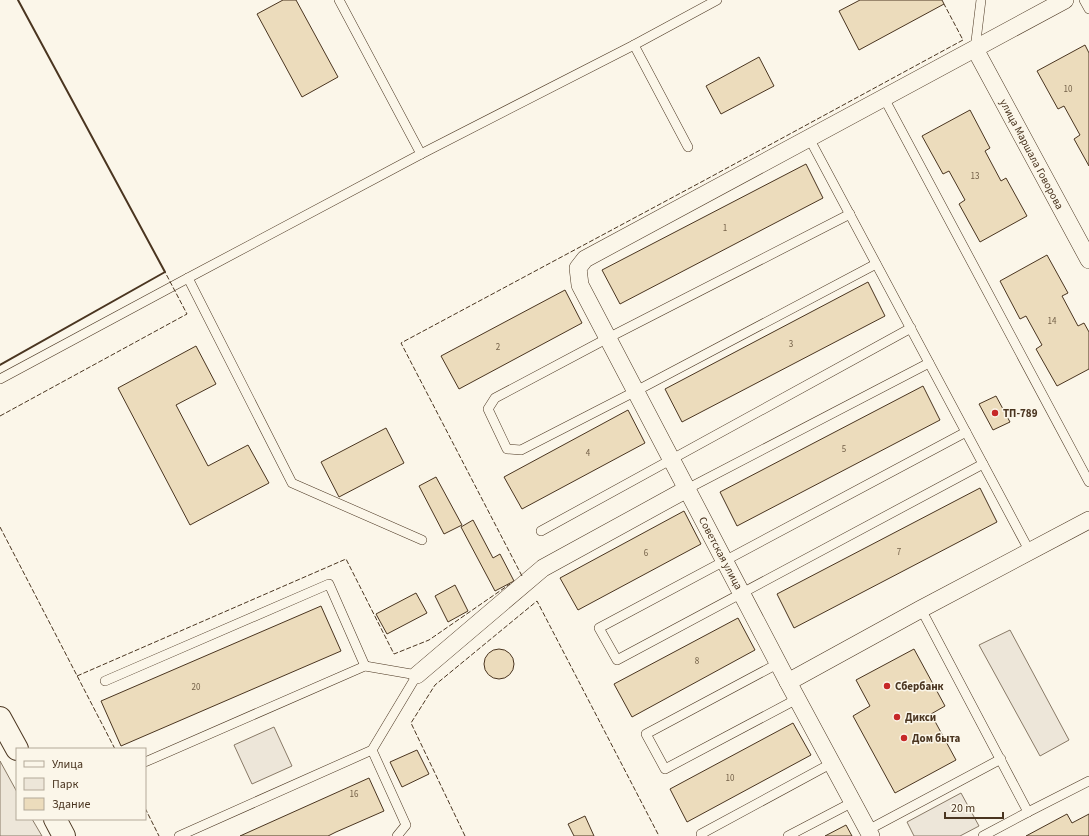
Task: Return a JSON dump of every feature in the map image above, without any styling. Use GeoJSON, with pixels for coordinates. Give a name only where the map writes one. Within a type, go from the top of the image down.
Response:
{"type":"FeatureCollection","features":[{"type":"Feature","properties":{"kind":"street"},"geometry":{"type":"LineString","coordinates":[[809,138],[1065,0]]}},
{"type":"Feature","properties":{"kind":"street","name":"улица Маршала Говорова"},"geometry":{"type":"LineString","coordinates":[[975,49],[1089,260]]}},
{"type":"Feature","properties":{"kind":"street","name":"Советская улица"},"geometry":{"type":"LineString","coordinates":[[809,138],[585,259],[578,268],[580,284],[788,682],[869,833]]}},
{"type":"Feature","properties":{"kind":"street"},"geometry":{"type":"LineString","coordinates":[[417,674],[543,568],[687,489]]}},
{"type":"Feature","properties":{"kind":"street"},"geometry":{"type":"LineString","coordinates":[[788,682],[921,609],[1089,520]]}},
{"type":"Feature","properties":{"kind":"street"},"geometry":{"type":"LineString","coordinates":[[0,718],[16,748]]}},
{"type":"Feature","properties":{"kind":"street"},"geometry":{"type":"LineString","coordinates":[[56,820],[64,836]]}},
{"type":"Feature","properties":{"kind":"lane"},"geometry":{"type":"LineString","coordinates":[[338,0],[421,154]]}},
{"type":"Feature","properties":{"kind":"lane"},"geometry":{"type":"LineString","coordinates":[[0,379],[421,154],[634,45],[717,0]]}},
{"type":"Feature","properties":{"kind":"lane"},"geometry":{"type":"LineString","coordinates":[[975,49],[981,0]]}},
{"type":"Feature","properties":{"kind":"lane"},"geometry":{"type":"LineString","coordinates":[[1084,0],[1089,9]]}},
{"type":"Feature","properties":{"kind":"lane"},"geometry":{"type":"LineString","coordinates":[[634,45],[688,147]]}},
{"type":"Feature","properties":{"kind":"lane"},"geometry":{"type":"LineString","coordinates":[[884,98],[1089,482]]}},
{"type":"Feature","properties":{"kind":"lane"},"geometry":{"type":"LineString","coordinates":[[809,138],[1030,552]]}},
{"type":"Feature","properties":{"kind":"lane"},"geometry":{"type":"LineString","coordinates":[[850,214],[608,338],[495,398],[488,409],[507,448],[521,450],[876,264]]}},
{"type":"Feature","properties":{"kind":"lane"},"geometry":{"type":"LineString","coordinates":[[188,278],[292,483],[422,540]]}},
{"type":"Feature","properties":{"kind":"lane"},"geometry":{"type":"LineString","coordinates":[[541,530],[911,328]]}},
{"type":"Feature","properties":{"kind":"lane"},"geometry":{"type":"LineString","coordinates":[[687,489],[929,363]]}},
{"type":"Feature","properties":{"kind":"lane"},"geometry":{"type":"LineString","coordinates":[[966,432],[599,628],[617,660],[983,464]]}},
{"type":"Feature","properties":{"kind":"lane"},"geometry":{"type":"LineString","coordinates":[[105,681],[329,584],[365,666]]}},
{"type":"Feature","properties":{"kind":"lane"},"geometry":{"type":"LineString","coordinates":[[921,609],[1028,812]]}},
{"type":"Feature","properties":{"kind":"lane"},"geometry":{"type":"LineString","coordinates":[[779,663],[646,734],[665,769],[797,699]]}},
{"type":"Feature","properties":{"kind":"lane"},"geometry":{"type":"LineString","coordinates":[[146,762],[365,666],[417,674],[372,750],[179,836]]}},
{"type":"Feature","properties":{"kind":"lane"},"geometry":{"type":"LineString","coordinates":[[372,750],[406,825],[397,836]]}},
{"type":"Feature","properties":{"kind":"lane"},"geometry":{"type":"LineString","coordinates":[[869,833],[1001,759]]}},
{"type":"Feature","properties":{"kind":"lane"},"geometry":{"type":"LineString","coordinates":[[703,836],[701,834],[832,763]]}},
{"type":"Feature","properties":{"kind":"lane"},"geometry":{"type":"LineString","coordinates":[[983,836],[1089,781]]}},
{"type":"Feature","properties":{"kind":"lane"},"geometry":{"type":"LineString","coordinates":[[788,836],[853,802]]}},
{"type":"Feature","properties":{"kind":"green space"},"geometry":{"type":"Polygon","coordinates":[[[1010,630],[1069,740],[1040,756],[979,645],[1010,630]]]}},
{"type":"Feature","properties":{"kind":"green space"},"geometry":{"type":"Polygon","coordinates":[[[274,727],[292,766],[252,784],[234,745],[274,727]]]}},
{"type":"Feature","properties":{"kind":"green space"},"geometry":{"type":"Polygon","coordinates":[[[0,761],[16,790],[16,820],[33,820],[42,836],[0,836],[0,761]]]}},
{"type":"Feature","properties":{"kind":"green space"},"geometry":{"type":"Polygon","coordinates":[[[961,793],[979,826],[960,836],[914,836],[907,822],[961,793]]]}},
{"type":"Feature","properties":{"kind":"building"},"geometry":{"type":"Polygon","coordinates":[[[283,0],[296,0],[338,77],[302,97],[257,14],[283,0]]]}},
{"type":"Feature","properties":{"kind":"building"},"geometry":{"type":"Polygon","coordinates":[[[860,0],[942,0],[944,4],[859,50],[839,11],[860,0]]]}},
{"type":"Feature","properties":{"kind":"building"},"geometry":{"type":"Polygon","coordinates":[[[1085,45],[1089,53],[1089,166],[1074,139],[1080,135],[1064,106],[1058,109],[1037,71],[1085,45]]]}},
{"type":"Feature","properties":{"kind":"building"},"geometry":{"type":"Polygon","coordinates":[[[759,57],[774,86],[721,114],[706,86],[759,57]]]}},
{"type":"Feature","properties":{"kind":"building"},"geometry":{"type":"Polygon","coordinates":[[[970,110],[990,148],[985,151],[1001,181],[1006,178],[1027,216],[980,242],[959,204],[965,200],[949,171],[943,174],[922,136],[970,110]]]}},
{"type":"Feature","properties":{"kind":"building"},"geometry":{"type":"Polygon","coordinates":[[[806,164],[823,198],[620,304],[602,270],[806,164]]]}},
{"type":"Feature","properties":{"kind":"building"},"geometry":{"type":"Polygon","coordinates":[[[1047,255],[1068,293],[1062,296],[1078,326],[1084,323],[1089,332],[1089,369],[1057,386],[1036,349],[1042,345],[1026,316],[1020,319],[1000,281],[1047,255]]]}},
{"type":"Feature","properties":{"kind":"building"},"geometry":{"type":"Polygon","coordinates":[[[868,282],[885,316],[682,422],[665,389],[868,282]]]}},
{"type":"Feature","properties":{"kind":"building"},"geometry":{"type":"Polygon","coordinates":[[[565,290],[582,323],[459,389],[441,356],[565,290]]]}},
{"type":"Feature","properties":{"kind":"building"},"geometry":{"type":"Polygon","coordinates":[[[196,346],[216,384],[176,405],[208,466],[248,445],[269,483],[190,525],[118,388],[196,346]]]}},
{"type":"Feature","properties":{"kind":"building"},"geometry":{"type":"Polygon","coordinates":[[[923,386],[940,420],[737,526],[720,492],[923,386]]]}},
{"type":"Feature","properties":{"kind":"building","name":"ТП-789"},"geometry":{"type":"Polygon","coordinates":[[[996,396],[1010,422],[993,430],[979,404],[996,396]]]}},
{"type":"Feature","properties":{"kind":"building"},"geometry":{"type":"Polygon","coordinates":[[[628,410],[645,443],[522,509],[504,477],[628,410]]]}},
{"type":"Feature","properties":{"kind":"building"},"geometry":{"type":"Polygon","coordinates":[[[386,428],[404,463],[339,497],[321,462],[386,428]]]}},
{"type":"Feature","properties":{"kind":"building"},"geometry":{"type":"Polygon","coordinates":[[[436,477],[462,525],[444,534],[419,486],[436,477]]]}},
{"type":"Feature","properties":{"kind":"building"},"geometry":{"type":"Polygon","coordinates":[[[980,488],[997,522],[794,628],[777,594],[980,488]]]}},
{"type":"Feature","properties":{"kind":"building"},"geometry":{"type":"Polygon","coordinates":[[[684,511],[701,544],[578,610],[560,578],[684,511]]]}},
{"type":"Feature","properties":{"kind":"building"},"geometry":{"type":"Polygon","coordinates":[[[473,520],[493,558],[500,554],[514,581],[495,591],[461,527],[473,520]]]}},
{"type":"Feature","properties":{"kind":"building"},"geometry":{"type":"Polygon","coordinates":[[[455,585],[468,611],[448,622],[435,596],[455,585]]]}},
{"type":"Feature","properties":{"kind":"building"},"geometry":{"type":"Polygon","coordinates":[[[416,593],[427,613],[387,634],[376,614],[416,593]]]}},
{"type":"Feature","properties":{"kind":"building"},"geometry":{"type":"Polygon","coordinates":[[[321,606],[341,651],[121,746],[101,701],[321,606]]]}},
{"type":"Feature","properties":{"kind":"building"},"geometry":{"type":"Polygon","coordinates":[[[738,618],[755,650],[632,717],[614,684],[738,618]]]}},
{"type":"Feature","properties":{"kind":"building"},"geometry":{"type":"Polygon","coordinates":[[[499,649],[510,653],[514,664],[510,675],[499,679],[488,675],[484,664],[488,653],[499,649]]]}},
{"type":"Feature","properties":{"kind":"building","name":"Дом быта"},"geometry":{"type":"Polygon","coordinates":[[[914,649],[945,706],[931,714],[956,760],[895,793],[853,716],[870,706],[856,680],[914,649]]]}},
{"type":"Feature","properties":{"kind":"building"},"geometry":{"type":"Polygon","coordinates":[[[793,723],[811,755],[687,822],[670,789],[793,723]]]}},
{"type":"Feature","properties":{"kind":"building"},"geometry":{"type":"Polygon","coordinates":[[[417,750],[429,774],[402,787],[390,762],[417,750]]]}},
{"type":"Feature","properties":{"kind":"building"},"geometry":{"type":"Polygon","coordinates":[[[369,778],[384,811],[328,836],[240,836],[369,778]]]}},
{"type":"Feature","properties":{"kind":"building"},"geometry":{"type":"Polygon","coordinates":[[[1067,814],[1072,823],[1089,814],[1089,836],[1026,836],[1067,814]]]}},
{"type":"Feature","properties":{"kind":"building"},"geometry":{"type":"Polygon","coordinates":[[[585,816],[594,836],[574,836],[568,824],[585,816]]]}},
{"type":"Feature","properties":{"kind":"building"},"geometry":{"type":"Polygon","coordinates":[[[846,825],[852,836],[825,836],[846,825]]]}},
{"type":"Feature","properties":{"kind":"fence"},"geometry":{"type":"LineString","coordinates":[[522,576],[401,343],[963,40],[944,4]]}},
{"type":"Feature","properties":{"kind":"fence"},"geometry":{"type":"LineString","coordinates":[[0,416],[187,314],[165,272]]}},
{"type":"Feature","properties":{"kind":"fence"},"geometry":{"type":"LineString","coordinates":[[0,527],[114,748]]}},
{"type":"Feature","properties":{"kind":"fence"},"geometry":{"type":"LineString","coordinates":[[77,676],[346,559],[394,654],[429,640],[510,584]]}},
{"type":"Feature","properties":{"kind":"fence"},"geometry":{"type":"LineString","coordinates":[[465,836],[411,723],[435,685],[537,601],[659,836]]}},
{"type":"Feature","properties":{"kind":"fence"},"geometry":{"type":"LineString","coordinates":[[146,810],[159,836]]}},
{"type":"Feature","properties":{"kind":"wall"},"geometry":{"type":"LineString","coordinates":[[0,365],[165,272],[18,0]]}},
{"type":"Feature","properties":{"kind":"place","name":"ТП-789"},"geometry":{"type":"Point","coordinates":[995,413]}},
{"type":"Feature","properties":{"kind":"place","name":"Сбербанк"},"geometry":{"type":"Point","coordinates":[887,686]}},
{"type":"Feature","properties":{"kind":"place","name":"Дикси"},"geometry":{"type":"Point","coordinates":[897,717]}},
{"type":"Feature","properties":{"kind":"place","name":"Дом быта"},"geometry":{"type":"Point","coordinates":[904,738]}}]}
